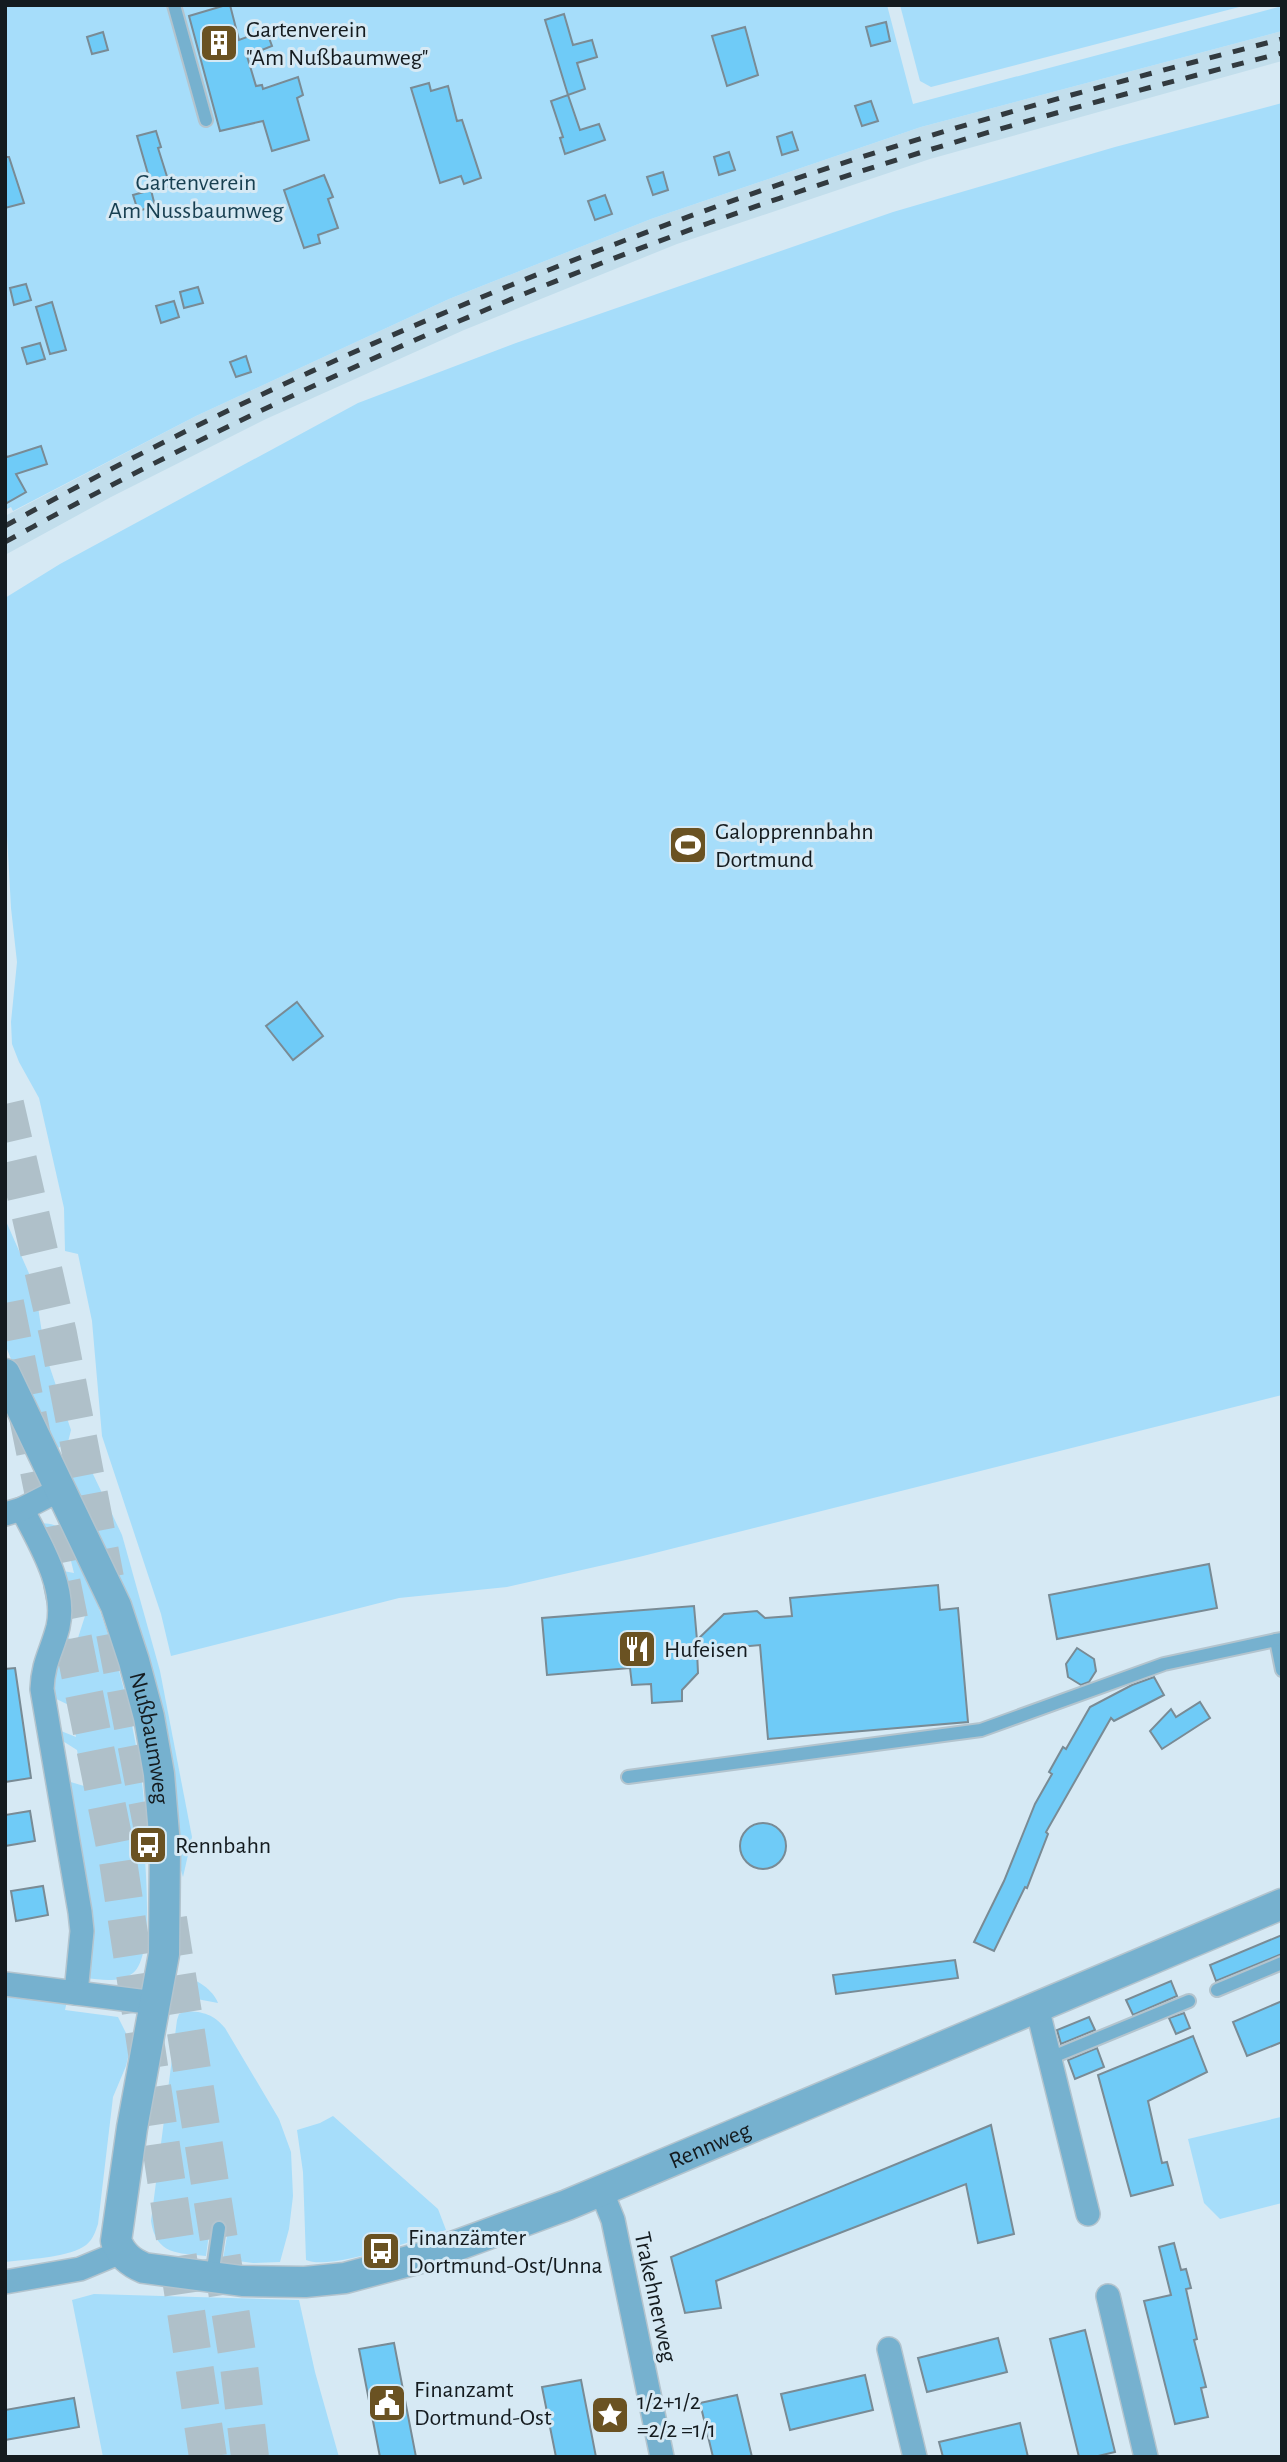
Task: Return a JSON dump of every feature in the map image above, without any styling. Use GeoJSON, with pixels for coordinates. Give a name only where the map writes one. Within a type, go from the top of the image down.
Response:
{"type":"FeatureCollection","features":[{"type":"Feature","properties":{"kind":"street","name":"Nußbaumweg"},"geometry":{"type":"LineString","coordinates":[[5,1374],[116,1606],[134,1661],[154,1744],[163,1805],[164,1954],[132,2128],[118,2224],[116,2241],[121,2252]]}},
{"type":"Feature","properties":{"kind":"street"},"geometry":{"type":"LineString","coordinates":[[61,1489],[14,1511],[51,1570],[58,1607],[58,1624],[42,1671],[42,1689],[80,1912],[82,1931],[76,1993]]}},
{"type":"Feature","properties":{"kind":"street","name":"Rennweg"},"geometry":{"type":"LineString","coordinates":[[121,2252],[132,2263],[144,2269],[273,2283],[305,2283],[345,2278],[384,2269],[475,2240],[601,2190],[1282,1905]]}},
{"type":"Feature","properties":{"kind":"street"},"geometry":{"type":"LineString","coordinates":[[5,1984],[155,2003]]}},
{"type":"Feature","properties":{"kind":"street"},"geometry":{"type":"LineString","coordinates":[[1037,2007],[1088,2214]]}},
{"type":"Feature","properties":{"kind":"street","name":"Trakehnerweg"},"geometry":{"type":"LineString","coordinates":[[601,2190],[613,2220],[662,2457]]}},
{"type":"Feature","properties":{"kind":"street"},"geometry":{"type":"LineString","coordinates":[[5,2282],[80,2269],[121,2252]]}},
{"type":"Feature","properties":{"kind":"street"},"geometry":{"type":"LineString","coordinates":[[1108,2296],[1146,2457]]}},
{"type":"Feature","properties":{"kind":"street"},"geometry":{"type":"LineString","coordinates":[[889,2349],[915,2457]]}},
{"type":"Feature","properties":{"kind":"lane"},"geometry":{"type":"LineString","coordinates":[[174,5],[206,120]]}},
{"type":"Feature","properties":{"kind":"lane"},"geometry":{"type":"LineString","coordinates":[[628,1777],[981,1730],[1164,1664],[1279,1640],[1282,1670]]}},
{"type":"Feature","properties":{"kind":"lane"},"geometry":{"type":"LineString","coordinates":[[1217,1990],[1282,1963]]}},
{"type":"Feature","properties":{"kind":"lane"},"geometry":{"type":"LineString","coordinates":[[1050,2058],[1189,2001]]}},
{"type":"Feature","properties":{"kind":"lane"},"geometry":{"type":"LineString","coordinates":[[212,2277],[219,2228]]}},
{"type":"Feature","properties":{"kind":"shaded area"},"geometry":{"type":"Polygon","coordinates":[[[1282,31],[1282,61],[930,159],[677,244],[464,330],[266,419],[111,497],[5,555],[5,516],[196,416],[449,299],[651,219],[921,127],[1282,31]]]}},
{"type":"Feature","properties":{"kind":"green space","name":"Gartenverein Am Nussbaumweg"},"geometry":{"type":"Polygon","coordinates":[[[5,5],[887,5],[913,104],[1282,6],[1282,31],[921,127],[651,219],[449,299],[196,416],[13,511],[11,507],[5,510],[5,5]]]}},
{"type":"Feature","properties":{"kind":"green space"},"geometry":{"type":"Polygon","coordinates":[[[900,5],[1247,5],[931,87],[920,81],[900,5]]]}},
{"type":"Feature","properties":{"kind":"green space","name":"Galopprennbahn Dortmund"},"geometry":{"type":"Polygon","coordinates":[[[1282,103],[1282,1395],[639,1557],[507,1587],[399,1598],[171,1656],[161,1614],[102,1436],[92,1321],[78,1254],[65,1251],[64,1208],[39,1098],[12,1044],[11,1022],[17,962],[5,798],[5,598],[60,564],[358,403],[516,343],[893,212],[1115,147],[1282,103]]]}},
{"type":"Feature","properties":{"kind":"green space"},"geometry":{"type":"Polygon","coordinates":[[[5,1219],[35,1287],[45,1353],[71,1430],[68,1442],[55,1450],[5,1344],[5,1219]]]}},
{"type":"Feature","properties":{"kind":"green space"},"geometry":{"type":"Polygon","coordinates":[[[76,1449],[82,1451],[122,1535],[160,1671],[192,1837],[183,1877],[60,1461],[76,1449]]]}},
{"type":"Feature","properties":{"kind":"green space"},"geometry":{"type":"Polygon","coordinates":[[[35,1523],[52,1524],[61,1529],[97,1602],[118,1665],[139,1762],[144,1796],[147,1926],[140,1963],[133,1973],[117,1980],[87,1978],[64,1780],[84,1786],[77,1750],[58,1738],[56,1729],[76,1737],[71,1706],[50,1696],[62,1636],[77,1641],[85,1616],[84,1598],[61,1582],[58,1570],[74,1573],[71,1561],[61,1545],[49,1541],[35,1523]]]}},
{"type":"Feature","properties":{"kind":"green space"},"geometry":{"type":"Polygon","coordinates":[[[183,1977],[204,1986],[218,2003],[181,1996],[183,1977]]]}},
{"type":"Feature","properties":{"kind":"green space"},"geometry":{"type":"Polygon","coordinates":[[[5,1994],[67,2001],[65,2010],[118,2017],[129,2039],[129,2053],[113,2097],[98,2224],[93,2237],[83,2247],[66,2254],[5,2262],[5,1994]]]}},
{"type":"Feature","properties":{"kind":"green space"},"geometry":{"type":"Polygon","coordinates":[[[186,2011],[208,2015],[225,2028],[279,2119],[291,2152],[293,2196],[289,2229],[280,2262],[253,2263],[223,2259],[228,2230],[210,2227],[206,2256],[170,2250],[163,2246],[154,2232],[151,2221],[177,2020],[179,2014],[186,2011]]]}},
{"type":"Feature","properties":{"kind":"green space"},"geometry":{"type":"Polygon","coordinates":[[[333,2116],[438,2209],[446,2230],[354,2258],[318,2262],[306,2260],[303,2172],[297,2130],[333,2116]]]}},
{"type":"Feature","properties":{"kind":"green space"},"geometry":{"type":"Polygon","coordinates":[[[1281,2117],[1282,2203],[1220,2219],[1204,2203],[1188,2139],[1281,2117]]]}},
{"type":"Feature","properties":{"kind":"green space"},"geometry":{"type":"Polygon","coordinates":[[[94,2294],[299,2300],[315,2372],[339,2457],[103,2457],[72,2300],[94,2294]]]}},
{"type":"Feature","properties":{"kind":"building","name":"Gartenverein \"Am Nußbaumweg\""},"geometry":{"type":"Polygon","coordinates":[[[230,5],[239,40],[266,30],[272,46],[247,56],[256,86],[262,85],[263,89],[298,77],[303,95],[297,98],[309,140],[272,151],[263,121],[220,131],[189,16],[230,5]]]}},
{"type":"Feature","properties":{"kind":"building"},"geometry":{"type":"Polygon","coordinates":[[[564,14],[573,45],[592,40],[597,57],[577,63],[585,89],[568,95],[545,20],[564,14]]]}},
{"type":"Feature","properties":{"kind":"building"},"geometry":{"type":"Polygon","coordinates":[[[886,22],[890,41],[871,46],[866,27],[886,22]]]}},
{"type":"Feature","properties":{"kind":"building"},"geometry":{"type":"Polygon","coordinates":[[[745,27],[758,75],[727,86],[712,36],[745,27]]]}},
{"type":"Feature","properties":{"kind":"building"},"geometry":{"type":"Polygon","coordinates":[[[103,32],[108,50],[92,54],[87,37],[103,32]]]}},
{"type":"Feature","properties":{"kind":"building"},"geometry":{"type":"Polygon","coordinates":[[[429,83],[431,91],[448,86],[457,121],[462,120],[481,178],[464,184],[461,176],[440,183],[411,88],[429,83]]]}},
{"type":"Feature","properties":{"kind":"building"},"geometry":{"type":"Polygon","coordinates":[[[568,95],[580,130],[599,124],[605,140],[565,154],[560,138],[563,137],[551,101],[568,95]]]}},
{"type":"Feature","properties":{"kind":"building"},"geometry":{"type":"Polygon","coordinates":[[[871,101],[878,121],[862,126],[855,106],[871,101]]]}},
{"type":"Feature","properties":{"kind":"building"},"geometry":{"type":"Polygon","coordinates":[[[156,131],[161,147],[158,148],[170,186],[153,191],[137,136],[156,131]]]}},
{"type":"Feature","properties":{"kind":"building"},"geometry":{"type":"Polygon","coordinates":[[[792,132],[798,150],[782,155],[777,137],[792,132]]]}},
{"type":"Feature","properties":{"kind":"building"},"geometry":{"type":"Polygon","coordinates":[[[729,152],[735,170],[719,175],[714,157],[729,152]]]}},
{"type":"Feature","properties":{"kind":"building"},"geometry":{"type":"Polygon","coordinates":[[[5,157],[9,157],[24,203],[5,208],[5,157]]]}},
{"type":"Feature","properties":{"kind":"building"},"geometry":{"type":"Polygon","coordinates":[[[663,172],[668,190],[653,195],[647,177],[663,172]]]}},
{"type":"Feature","properties":{"kind":"building"},"geometry":{"type":"Polygon","coordinates":[[[324,175],[333,197],[328,199],[338,228],[318,235],[320,243],[304,248],[284,190],[324,175]]]}},
{"type":"Feature","properties":{"kind":"building"},"geometry":{"type":"Polygon","coordinates":[[[151,190],[155,206],[138,211],[133,195],[151,190]]]}},
{"type":"Feature","properties":{"kind":"building"},"geometry":{"type":"Polygon","coordinates":[[[605,195],[612,214],[595,220],[588,201],[605,195]]]}},
{"type":"Feature","properties":{"kind":"building"},"geometry":{"type":"Polygon","coordinates":[[[26,284],[31,300],[14,305],[10,288],[26,284]]]}},
{"type":"Feature","properties":{"kind":"building"},"geometry":{"type":"Polygon","coordinates":[[[198,287],[203,303],[184,308],[180,292],[198,287]]]}},
{"type":"Feature","properties":{"kind":"building"},"geometry":{"type":"Polygon","coordinates":[[[174,301],[179,317],[161,323],[156,306],[174,301]]]}},
{"type":"Feature","properties":{"kind":"building"},"geometry":{"type":"Polygon","coordinates":[[[52,302],[66,350],[50,354],[36,307],[52,302]]]}},
{"type":"Feature","properties":{"kind":"building"},"geometry":{"type":"Polygon","coordinates":[[[40,343],[45,359],[27,364],[22,348],[40,343]]]}},
{"type":"Feature","properties":{"kind":"building"},"geometry":{"type":"Polygon","coordinates":[[[246,356],[251,372],[236,377],[230,362],[246,356]]]}},
{"type":"Feature","properties":{"kind":"building"},"geometry":{"type":"Polygon","coordinates":[[[41,446],[47,464],[16,474],[26,492],[5,504],[5,454],[7,457],[41,446]]]}},
{"type":"Feature","properties":{"kind":"building"},"geometry":{"type":"Polygon","coordinates":[[[297,1002],[323,1036],[293,1060],[266,1026],[297,1002]]]}},
{"type":"Feature","properties":{"kind":"building"},"geometry":{"type":"Polygon","coordinates":[[[1209,1564],[1217,1608],[1057,1639],[1049,1595],[1209,1564]]]}},
{"type":"Feature","properties":{"kind":"building"},"geometry":{"type":"Polygon","coordinates":[[[938,1585],[940,1610],[958,1608],[968,1722],[768,1739],[760,1645],[697,1651],[698,1673],[682,1690],[682,1701],[652,1703],[651,1684],[632,1685],[630,1668],[547,1675],[542,1618],[694,1606],[697,1640],[724,1614],[757,1611],[765,1618],[792,1616],[790,1598],[938,1585]]]}},
{"type":"Feature","properties":{"kind":"building"},"geometry":{"type":"Polygon","coordinates":[[[1077,1648],[1094,1659],[1096,1671],[1089,1682],[1081,1685],[1068,1677],[1066,1664],[1077,1648]]]}},
{"type":"Feature","properties":{"kind":"building"},"geometry":{"type":"Polygon","coordinates":[[[15,1668],[31,1778],[5,1782],[5,1669],[15,1668]]]}},
{"type":"Feature","properties":{"kind":"building"},"geometry":{"type":"Polygon","coordinates":[[[1154,1677],[1164,1695],[1114,1721],[1111,1718],[1046,1832],[1048,1834],[1027,1888],[1025,1887],[994,1951],[974,1942],[1004,1881],[1035,1804],[1052,1774],[1049,1772],[1063,1747],[1066,1749],[1090,1707],[1154,1677]]]}},
{"type":"Feature","properties":{"kind":"building"},"geometry":{"type":"Polygon","coordinates":[[[1200,1702],[1210,1718],[1162,1749],[1150,1731],[1171,1709],[1176,1717],[1200,1702]]]}},
{"type":"Feature","properties":{"kind":"building"},"geometry":{"type":"Polygon","coordinates":[[[30,1811],[35,1841],[5,1846],[5,1815],[30,1811]]]}},
{"type":"Feature","properties":{"kind":"building"},"geometry":{"type":"Polygon","coordinates":[[[763,1823],[779,1830],[786,1846],[779,1862],[763,1869],[747,1862],[740,1846],[747,1830],[763,1823]]]}},
{"type":"Feature","properties":{"kind":"building"},"geometry":{"type":"Polygon","coordinates":[[[43,1886],[48,1915],[16,1921],[11,1891],[43,1886]]]}},
{"type":"Feature","properties":{"kind":"building"},"geometry":{"type":"Polygon","coordinates":[[[1282,1935],[1282,1954],[1216,1981],[1210,1965],[1282,1935]]]}},
{"type":"Feature","properties":{"kind":"building"},"geometry":{"type":"Polygon","coordinates":[[[955,1960],[958,1978],[836,1994],[833,1975],[955,1960]]]}},
{"type":"Feature","properties":{"kind":"building"},"geometry":{"type":"Polygon","coordinates":[[[1171,1981],[1177,1996],[1133,2015],[1126,2000],[1171,1981]]]}},
{"type":"Feature","properties":{"kind":"building"},"geometry":{"type":"Polygon","coordinates":[[[1282,2001],[1282,2042],[1247,2056],[1233,2022],[1282,2001]]]}},
{"type":"Feature","properties":{"kind":"building"},"geometry":{"type":"Polygon","coordinates":[[[1184,2013],[1190,2028],[1176,2034],[1169,2018],[1184,2013]]]}},
{"type":"Feature","properties":{"kind":"building"},"geometry":{"type":"Polygon","coordinates":[[[1089,2017],[1095,2030],[1061,2044],[1057,2030],[1089,2017]]]}},
{"type":"Feature","properties":{"kind":"building"},"geometry":{"type":"Polygon","coordinates":[[[1193,2036],[1207,2072],[1148,2101],[1162,2163],[1167,2162],[1173,2185],[1131,2196],[1098,2075],[1193,2036]]]}},
{"type":"Feature","properties":{"kind":"building"},"geometry":{"type":"Polygon","coordinates":[[[1097,2048],[1104,2067],[1075,2079],[1068,2060],[1097,2048]]]}},
{"type":"Feature","properties":{"kind":"building"},"geometry":{"type":"Polygon","coordinates":[[[991,2125],[1014,2234],[978,2243],[966,2184],[716,2281],[721,2308],[685,2313],[671,2257],[991,2125]]]}},
{"type":"Feature","properties":{"kind":"building"},"geometry":{"type":"Polygon","coordinates":[[[1174,2243],[1181,2270],[1186,2269],[1191,2288],[1186,2289],[1197,2339],[1194,2340],[1206,2387],[1201,2388],[1208,2417],[1175,2424],[1144,2301],[1171,2295],[1159,2247],[1174,2243]]]}},
{"type":"Feature","properties":{"kind":"building"},"geometry":{"type":"Polygon","coordinates":[[[1085,2330],[1115,2452],[1094,2457],[1079,2457],[1050,2339],[1085,2330]]]}},
{"type":"Feature","properties":{"kind":"building"},"geometry":{"type":"Polygon","coordinates":[[[998,2338],[1007,2372],[927,2392],[918,2358],[998,2338]]]}},
{"type":"Feature","properties":{"kind":"building","name":"Finanzamt Dortmund-Ost"},"geometry":{"type":"Polygon","coordinates":[[[394,2343],[416,2457],[380,2457],[359,2349],[394,2343]]]}},
{"type":"Feature","properties":{"kind":"building"},"geometry":{"type":"Polygon","coordinates":[[[865,2375],[873,2410],[790,2430],[781,2394],[865,2375]]]}},
{"type":"Feature","properties":{"kind":"building"},"geometry":{"type":"Polygon","coordinates":[[[581,2380],[596,2457],[556,2457],[542,2387],[581,2380]]]}},
{"type":"Feature","properties":{"kind":"building"},"geometry":{"type":"Polygon","coordinates":[[[737,2395],[752,2457],[713,2457],[700,2403],[737,2395]]]}},
{"type":"Feature","properties":{"kind":"building"},"geometry":{"type":"Polygon","coordinates":[[[74,2398],[79,2427],[5,2440],[5,2410],[74,2398]]]}},
{"type":"Feature","properties":{"kind":"building"},"geometry":{"type":"Polygon","coordinates":[[[1020,2423],[1028,2457],[943,2457],[939,2442],[1020,2423]]]}},
{"type":"Feature","properties":{"kind":"tunnel"},"geometry":{"type":"LineString","coordinates":[[5,1104],[58,1334],[105,1578]]}},
{"type":"Feature","properties":{"kind":"tunnel"},"geometry":{"type":"LineString","coordinates":[[5,1303],[118,1861],[208,2457]]}},
{"type":"Feature","properties":{"kind":"tunnel"},"geometry":{"type":"LineString","coordinates":[[115,1633],[156,1846]]}},
{"type":"Feature","properties":{"kind":"tunnel"},"geometry":{"type":"LineString","coordinates":[[168,1919],[239,2366],[250,2457]]}},
{"type":"Feature","properties":{"kind":"railway"},"geometry":{"type":"LineString","coordinates":[[5,526],[196,426],[293,380],[391,336],[590,254],[792,180],[913,141],[1282,39]]}},
{"type":"Feature","properties":{"kind":"railway"},"geometry":{"type":"LineString","coordinates":[[5,542],[295,394],[394,349],[594,266],[798,192],[918,153],[1099,101],[1282,53]]}},
{"type":"Feature","properties":{"kind":"place","name":"Gartenverein \"Am Nußbaumweg\""},"geometry":{"type":"Point","coordinates":[219,43]}},
{"type":"Feature","properties":{"kind":"place","name":"Galopprennbahn Dortmund"},"geometry":{"type":"Point","coordinates":[688,845]}},
{"type":"Feature","properties":{"kind":"place","name":"Hufeisen"},"geometry":{"type":"Point","coordinates":[637,1649]}},
{"type":"Feature","properties":{"kind":"place","name":"Rennbahn"},"geometry":{"type":"Point","coordinates":[148,1845]}},
{"type":"Feature","properties":{"kind":"place","name":"Finanzämter Dortmund-Ost/Unna"},"geometry":{"type":"Point","coordinates":[381,2251]}},
{"type":"Feature","properties":{"kind":"place","name":"Finanzamt Dortmund-Ost"},"geometry":{"type":"Point","coordinates":[387,2403]}},
{"type":"Feature","properties":{"kind":"place","name":"1/2+1/2 =2/2 =1/1"},"geometry":{"type":"Point","coordinates":[610,2415]}}]}
